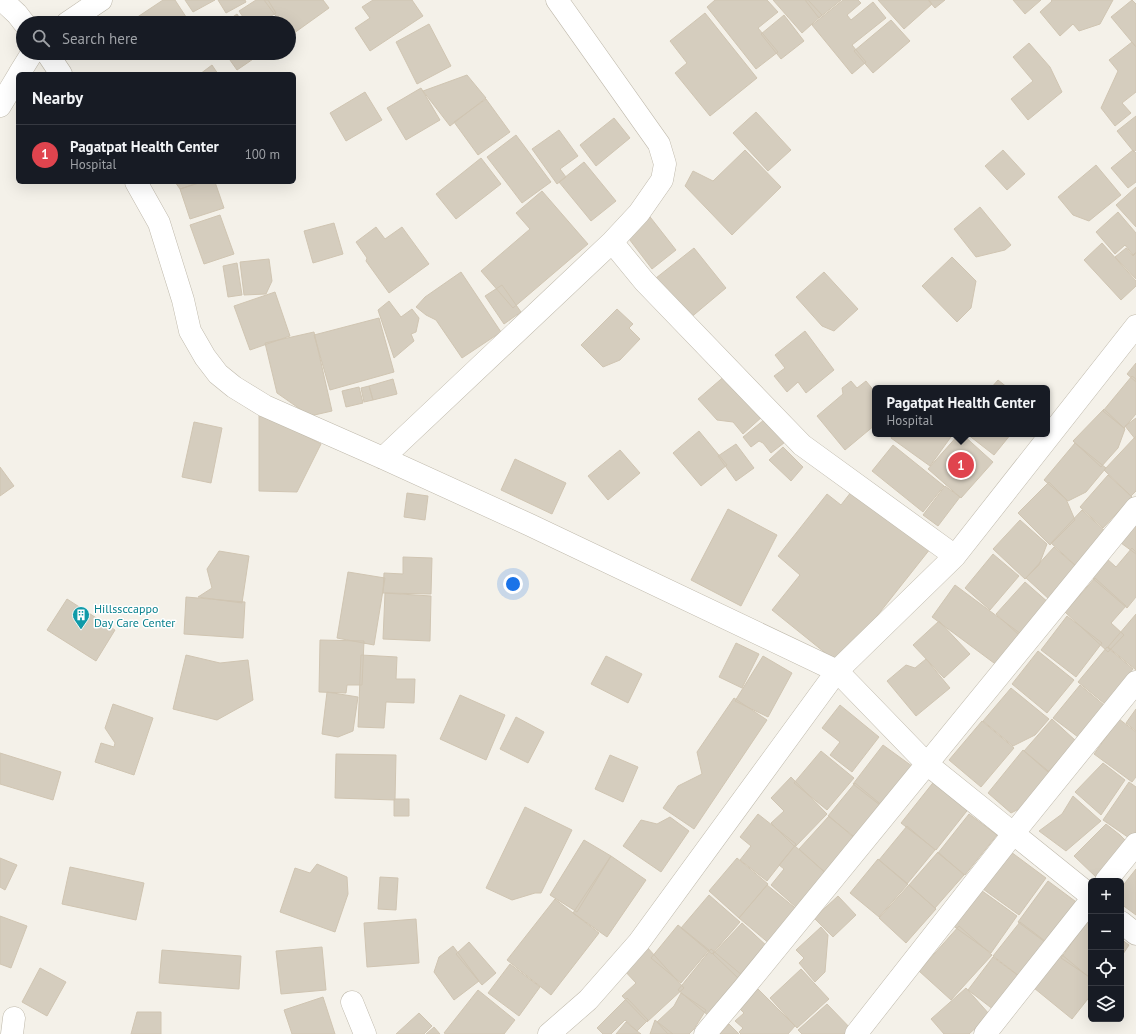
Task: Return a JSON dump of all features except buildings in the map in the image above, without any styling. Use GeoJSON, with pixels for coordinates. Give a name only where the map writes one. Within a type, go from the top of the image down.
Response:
{"type":"FeatureCollection","features":[{"type":"Feature","properties":{"kind":"street"},"geometry":{"type":"LineString","coordinates":[[2,0],[19,16]]}},
{"type":"Feature","properties":{"kind":"street"},"geometry":{"type":"LineString","coordinates":[[77,16],[101,0]]}},
{"type":"Feature","properties":{"kind":"street"},"geometry":{"type":"LineString","coordinates":[[383,458],[612,242],[638,213],[662,180],[664,164],[659,144],[557,0]]}},
{"type":"Feature","properties":{"kind":"street"},"geometry":{"type":"LineString","coordinates":[[21,72],[28,60]]}},
{"type":"Feature","properties":{"kind":"street"},"geometry":{"type":"LineString","coordinates":[[52,60],[60,72]]}},
{"type":"Feature","properties":{"kind":"street"},"geometry":{"type":"LineString","coordinates":[[0,106],[16,80]]}},
{"type":"Feature","properties":{"kind":"street"},"geometry":{"type":"LineString","coordinates":[[137,184],[159,223],[183,300],[190,331],[205,357],[218,374],[234,387],[265,406],[530,525],[837,671],[927,764],[1088,894]]}},
{"type":"Feature","properties":{"kind":"street"},"geometry":{"type":"LineString","coordinates":[[612,242],[644,281],[802,445],[955,556]]}},
{"type":"Feature","properties":{"kind":"street"},"geometry":{"type":"LineString","coordinates":[[1050,435],[1136,326]]}},
{"type":"Feature","properties":{"kind":"street"},"geometry":{"type":"LineString","coordinates":[[550,1034],[588,1000],[640,942],[837,671],[955,556],[1049,437]]}},
{"type":"Feature","properties":{"kind":"street"},"geometry":{"type":"LineString","coordinates":[[705,1034],[1136,508]]}},
{"type":"Feature","properties":{"kind":"street"},"geometry":{"type":"LineString","coordinates":[[856,1034],[1013,834],[1136,682]]}},
{"type":"Feature","properties":{"kind":"street"},"geometry":{"type":"LineString","coordinates":[[1108,878],[1136,844]]}},
{"type":"Feature","properties":{"kind":"street"},"geometry":{"type":"LineString","coordinates":[[985,1034],[1088,904]]}},
{"type":"Feature","properties":{"kind":"street"},"geometry":{"type":"LineString","coordinates":[[1124,924],[1136,934]]}},
{"type":"Feature","properties":{"kind":"street"},"geometry":{"type":"LineString","coordinates":[[352,1002],[365,1034]]}},
{"type":"Feature","properties":{"kind":"place","name":"Pagatpat Health Center"},"geometry":{"type":"Point","coordinates":[961,465]}},
{"type":"Feature","properties":{"kind":"place","name":"Hillssccappo Day Care Center"},"geometry":{"type":"Point","coordinates":[81,630]}}]}
